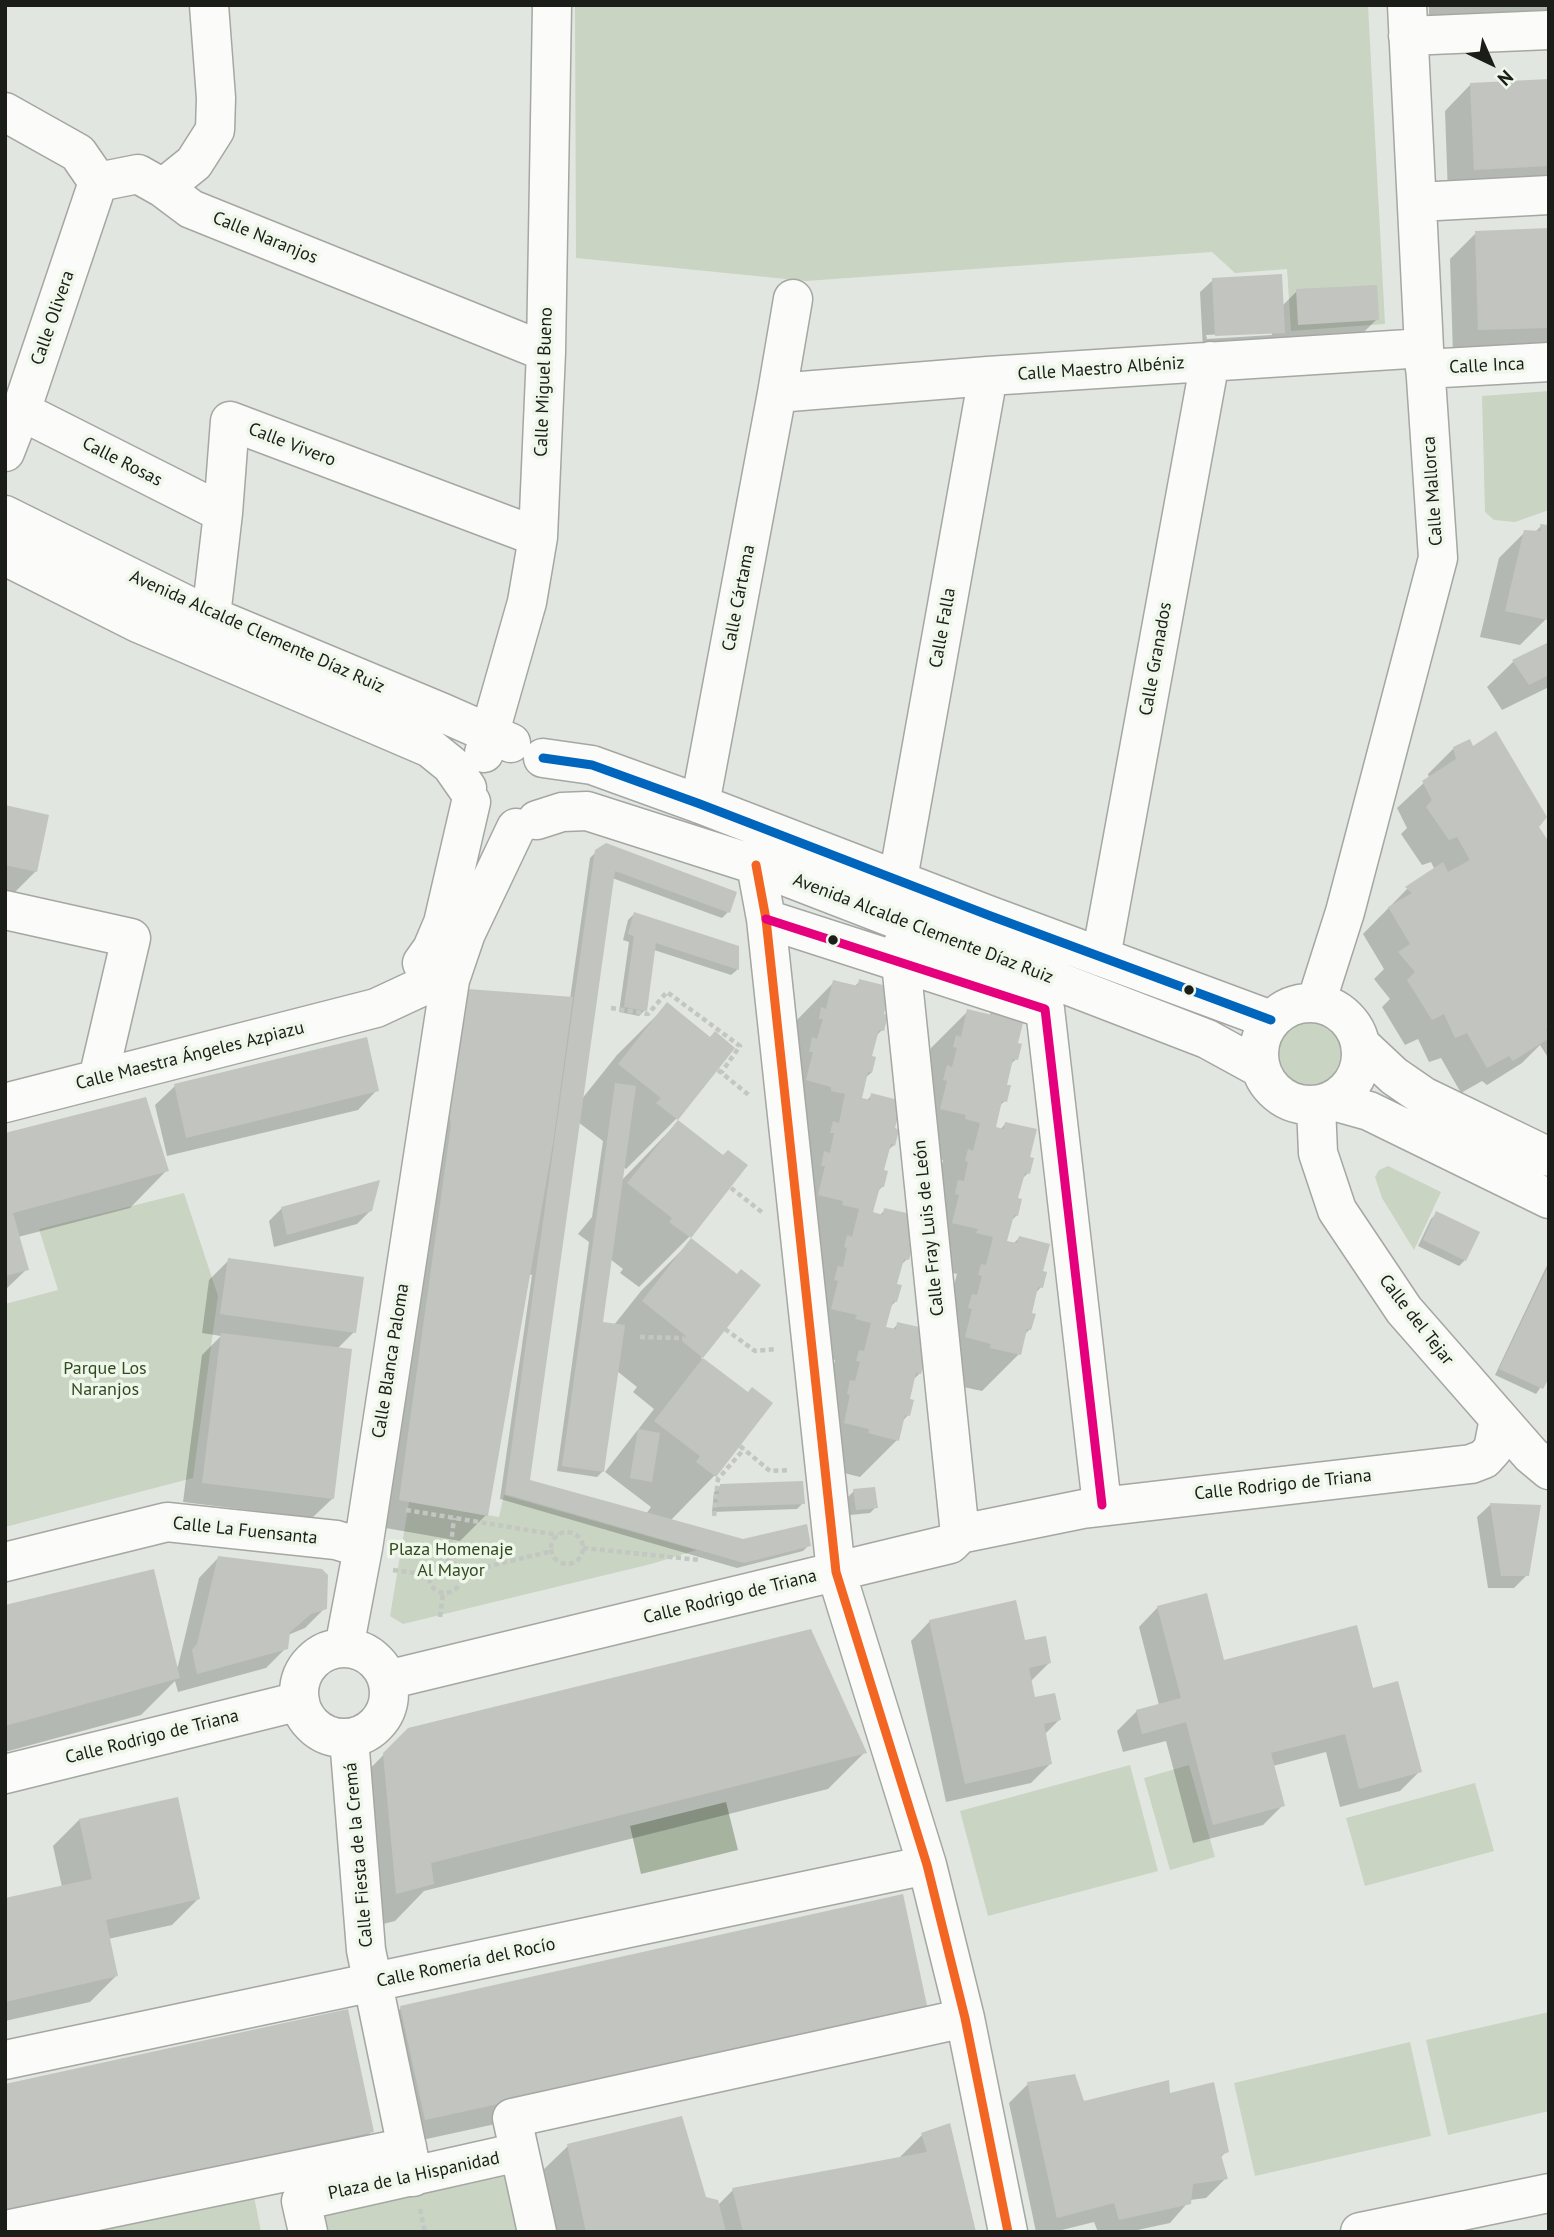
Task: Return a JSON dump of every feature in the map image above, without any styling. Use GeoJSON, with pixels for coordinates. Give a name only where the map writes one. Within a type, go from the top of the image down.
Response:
{"type":"FeatureCollection","features":[{"type":"Feature","properties":{"kind":"street"},"geometry":{"type":"LineString","coordinates":[[163,188],[194,163],[215,130],[216,98],[209,5]]}},
{"type":"Feature","properties":{"kind":"street","name":"Calle Miguel Bueno"},"geometry":{"type":"LineString","coordinates":[[507,747],[538,537],[545,352],[552,5]]}},
{"type":"Feature","properties":{"kind":"street"},"geometry":{"type":"LineString","coordinates":[[1408,21],[1549,30]]}},
{"type":"Feature","properties":{"kind":"street","name":"Calle Mallorca"},"geometry":{"type":"LineString","coordinates":[[1316,1003],[1345,912],[1438,558],[1408,21]]}},
{"type":"Feature","properties":{"kind":"street"},"geometry":{"type":"LineString","coordinates":[[5,112],[78,153],[98,182]]}},
{"type":"Feature","properties":{"kind":"street","name":"Calle Naranjos"},"geometry":{"type":"LineString","coordinates":[[98,182],[138,174],[191,209],[545,352]]}},
{"type":"Feature","properties":{"kind":"street","name":"Calle Olivera"},"geometry":{"type":"LineString","coordinates":[[5,452],[98,182]]}},
{"type":"Feature","properties":{"kind":"street"},"geometry":{"type":"LineString","coordinates":[[1419,202],[1549,195]]}},
{"type":"Feature","properties":{"kind":"street","name":"Calle Cártama"},"geometry":{"type":"LineString","coordinates":[[700,804],[793,299]]}},
{"type":"Feature","properties":{"kind":"street","name":"Calle Maestro Albéniz"},"geometry":{"type":"LineString","coordinates":[[777,393],[1210,361],[1425,359]]}},
{"type":"Feature","properties":{"kind":"street","name":"Calle Inca"},"geometry":{"type":"LineString","coordinates":[[1425,359],[1549,362]]}},
{"type":"Feature","properties":{"kind":"street","name":"Calle Granados"},"geometry":{"type":"LineString","coordinates":[[1101,957],[1210,361]]}},
{"type":"Feature","properties":{"kind":"street","name":"Calle Falla"},"geometry":{"type":"LineString","coordinates":[[898,879],[988,376]]}},
{"type":"Feature","properties":{"kind":"street","name":"Calle Rosas"},"geometry":{"type":"LineString","coordinates":[[21,411],[223,513]]}},
{"type":"Feature","properties":{"kind":"street","name":"Calle Vivero"},"geometry":{"type":"LineString","coordinates":[[211,616],[230,421],[538,537]]}},
{"type":"Feature","properties":{"kind":"street","name":"Avenida Alcalde Clemente Díaz Ruiz"},"geometry":{"type":"LineString","coordinates":[[5,515],[211,616],[507,747],[592,765],[1272,1020]]}},
{"type":"Feature","properties":{"kind":"street","name":"Avenida Alcalde Clemente Díaz Ruiz"},"geometry":{"type":"LineString","coordinates":[[5,556],[138,623],[430,748],[451,765],[469,795]]}},
{"type":"Feature","properties":{"kind":"street"},"geometry":{"type":"LineString","coordinates":[[507,747],[552,782],[551,796],[546,809],[526,824],[501,828],[478,814],[469,795],[469,775],[475,763],[507,747]]}},
{"type":"Feature","properties":{"kind":"street","name":"Calle Maestra Ángeles Azpiazu"},"geometry":{"type":"LineString","coordinates":[[376,1008],[418,969],[432,949],[443,923],[469,795]]}},
{"type":"Feature","properties":{"kind":"street","name":"Avenida Alcalde Clemente Díaz Ruiz"},"geometry":{"type":"LineString","coordinates":[[526,824],[562,812],[587,811],[756,865],[1207,1039],[1261,1068]]}},
{"type":"Feature","properties":{"kind":"street","name":"Calle Maestra Ángeles Azpiazu"},"geometry":{"type":"LineString","coordinates":[[5,1103],[376,1008],[419,988],[438,970],[466,933],[526,824]]}},
{"type":"Feature","properties":{"kind":"street"},"geometry":{"type":"LineString","coordinates":[[756,865],[766,919],[836,1572],[927,1865],[965,2018],[1008,2232]]}},
{"type":"Feature","properties":{"kind":"street"},"geometry":{"type":"LineString","coordinates":[[5,910],[131,938],[98,1079]]}},
{"type":"Feature","properties":{"kind":"street"},"geometry":{"type":"LineString","coordinates":[[766,919],[1045,1009],[1102,1505]]}},
{"type":"Feature","properties":{"kind":"street","name":"Calle Fray Luis de León"},"geometry":{"type":"LineString","coordinates":[[906,922],[901,963],[960,1534]]}},
{"type":"Feature","properties":{"kind":"street","name":"Calle Blanca Paloma"},"geometry":{"type":"LineString","coordinates":[[344,1648],[363,1548],[450,981],[466,933]]}},
{"type":"Feature","properties":{"kind":"street"},"geometry":{"type":"LineString","coordinates":[[1325,1103],[1347,1090],[1357,1076],[1362,1046],[1348,1019],[1332,1007],[1316,1003],[1300,1004],[1284,1010],[1272,1020],[1262,1035],[1259,1051],[1261,1068],[1266,1082],[1276,1093],[1288,1101],[1302,1105],[1325,1103],[1369,1111],[1549,1199]]}},
{"type":"Feature","properties":{"kind":"street"},"geometry":{"type":"LineString","coordinates":[[376,1008],[398,1016],[424,1039],[435,1073]]}},
{"type":"Feature","properties":{"kind":"street"},"geometry":{"type":"LineString","coordinates":[[1362,1046],[1394,1076],[1423,1096],[1549,1157]]}},
{"type":"Feature","properties":{"kind":"street","name":"Calle del Tejar"},"geometry":{"type":"LineString","coordinates":[[1325,1103],[1318,1153],[1337,1210],[1404,1310],[1531,1455],[1549,1470]]}},
{"type":"Feature","properties":{"kind":"street","name":"Calle Rodrigo de Triana"},"geometry":{"type":"LineString","coordinates":[[387,1680],[950,1544],[960,1534],[1102,1505],[1471,1464],[1484,1459],[1493,1449],[1499,1419]]}},
{"type":"Feature","properties":{"kind":"street","name":"Calle La Fuensanta"},"geometry":{"type":"LineString","coordinates":[[5,1562],[167,1522],[336,1540],[363,1548]]}},
{"type":"Feature","properties":{"kind":"street"},"geometry":{"type":"LineString","coordinates":[[331,1650],[358,1650],[381,1667],[387,1680],[390,1693],[387,1707],[372,1729],[349,1738],[333,1737],[311,1724],[303,1713],[299,1688],[303,1675],[309,1664],[331,1650]]}},
{"type":"Feature","properties":{"kind":"street","name":"Calle Rodrigo de Triana"},"geometry":{"type":"LineString","coordinates":[[5,1773],[300,1701]]}},
{"type":"Feature","properties":{"kind":"street","name":"Calle Fiesta de la Cremá"},"geometry":{"type":"LineString","coordinates":[[349,1738],[366,1950],[410,2162]]}},
{"type":"Feature","properties":{"kind":"street","name":"Calle Romería del Rocío"},"geometry":{"type":"LineString","coordinates":[[5,2060],[927,1865]]}},
{"type":"Feature","properties":{"kind":"street"},"geometry":{"type":"LineString","coordinates":[[519,2152],[512,2118],[965,2018]]}},
{"type":"Feature","properties":{"kind":"street","name":"Plaza de la Hispanidad"},"geometry":{"type":"LineString","coordinates":[[308,2232],[301,2201],[410,2162],[519,2152],[537,2232]]}},
{"type":"Feature","properties":{"kind":"street"},"geometry":{"type":"LineString","coordinates":[[5,2230],[410,2162]]}},
{"type":"Feature","properties":{"kind":"street"},"geometry":{"type":"LineString","coordinates":[[1360,2232],[1549,2193]]}},
{"type":"Feature","properties":{"kind":"path"},"geometry":{"type":"LineString","coordinates":[[611,1008],[648,1014],[667,992],[740,1046],[719,1072],[752,1097]]}},
{"type":"Feature","properties":{"kind":"path"},"geometry":{"type":"LineString","coordinates":[[731,1188],[766,1216]]}},
{"type":"Feature","properties":{"kind":"path"},"geometry":{"type":"LineString","coordinates":[[725,1329],[755,1351],[789,1349]]}},
{"type":"Feature","properties":{"kind":"path"},"geometry":{"type":"LineString","coordinates":[[640,1337],[684,1339]]}},
{"type":"Feature","properties":{"kind":"path"},"geometry":{"type":"LineString","coordinates":[[713,1516],[718,1479],[742,1447],[771,1471],[802,1469]]}},
{"type":"Feature","properties":{"kind":"path"},"geometry":{"type":"LineString","coordinates":[[406,1510],[558,1535],[567,1532],[577,1535],[583,1548],[579,1557],[570,1563],[555,1559],[551,1544],[558,1535]]}},
{"type":"Feature","properties":{"kind":"path"},"geometry":{"type":"LineString","coordinates":[[449,1562],[454,1518]]}},
{"type":"Feature","properties":{"kind":"path"},"geometry":{"type":"LineString","coordinates":[[583,1548],[700,1560]]}},
{"type":"Feature","properties":{"kind":"path"},"geometry":{"type":"LineString","coordinates":[[461,1573],[552,1551]]}},
{"type":"Feature","properties":{"kind":"path"},"geometry":{"type":"LineString","coordinates":[[449,1562],[455,1564],[461,1573],[458,1587],[454,1591],[443,1593],[434,1588],[430,1575],[436,1564],[449,1562]]}},
{"type":"Feature","properties":{"kind":"path"},"geometry":{"type":"LineString","coordinates":[[393,1570],[430,1575]]}},
{"type":"Feature","properties":{"kind":"path"},"geometry":{"type":"LineString","coordinates":[[440,1617],[443,1593]]}},
{"type":"Feature","properties":{"kind":"green space"},"geometry":{"type":"Polygon","coordinates":[[[575,5],[1368,5],[1385,324],[1291,331],[1287,269],[1235,273],[1212,252],[806,281],[576,258],[575,5]]]}},
{"type":"Feature","properties":{"kind":"green space"},"geometry":{"type":"Polygon","coordinates":[[[1549,391],[1549,510],[1515,522],[1494,520],[1485,512],[1482,396],[1549,391]]]}},
{"type":"Feature","properties":{"kind":"green space"},"geometry":{"type":"Polygon","coordinates":[[[1311,1022],[1334,1032],[1344,1055],[1334,1078],[1311,1088],[1288,1078],[1278,1055],[1288,1032],[1311,1022]]]}},
{"type":"Feature","properties":{"kind":"green space"},"geometry":{"type":"Polygon","coordinates":[[[1388,1166],[1441,1192],[1414,1250],[1382,1198],[1375,1177],[1379,1170],[1388,1166]]]}},
{"type":"Feature","properties":{"kind":"green space","name":"Parque Los Naranjos"},"geometry":{"type":"Polygon","coordinates":[[[184,1193],[218,1296],[193,1478],[5,1527],[5,1304],[58,1290],[39,1229],[184,1193]]]}},
{"type":"Feature","properties":{"kind":"green space","name":"Plaza Homenaje Al Mayor"},"geometry":{"type":"Polygon","coordinates":[[[504,1495],[697,1550],[651,1564],[403,1624],[390,1616],[409,1502],[499,1517],[504,1495]]]}},
{"type":"Feature","properties":{"kind":"green space"},"geometry":{"type":"Polygon","coordinates":[[[1130,1765],[1158,1871],[988,1916],[960,1811],[1130,1765]]]}},
{"type":"Feature","properties":{"kind":"green space"},"geometry":{"type":"Polygon","coordinates":[[[1189,1765],[1215,1857],[1170,1870],[1144,1778],[1189,1765]]]}},
{"type":"Feature","properties":{"kind":"green space"},"geometry":{"type":"Polygon","coordinates":[[[1475,1783],[1494,1851],[1365,1886],[1346,1818],[1475,1783]]]}},
{"type":"Feature","properties":{"kind":"green space"},"geometry":{"type":"Polygon","coordinates":[[[1549,2012],[1549,2111],[1448,2135],[1426,2040],[1549,2012]]]}},
{"type":"Feature","properties":{"kind":"green space"},"geometry":{"type":"Polygon","coordinates":[[[1410,2042],[1431,2136],[1255,2176],[1234,2083],[1410,2042]]]}},
{"type":"Feature","properties":{"kind":"green space"},"geometry":{"type":"Polygon","coordinates":[[[506,2176],[517,2232],[323,2232],[319,2216],[506,2176]]]}},
{"type":"Feature","properties":{"kind":"green space"},"geometry":{"type":"Polygon","coordinates":[[[252,2186],[261,2232],[30,2232],[252,2186]]]}},
{"type":"Feature","properties":{"kind":"shaded area"},"geometry":{"type":"Polygon","coordinates":[[[726,1802],[738,1850],[641,1874],[630,1826],[726,1802]]]}},
{"type":"Feature","properties":{"kind":"building"},"geometry":{"type":"Polygon","coordinates":[[[1549,79],[1549,166],[1474,170],[1470,83],[1549,79]]]}},
{"type":"Feature","properties":{"kind":"building"},"geometry":{"type":"Polygon","coordinates":[[[1549,228],[1549,328],[1478,330],[1475,231],[1549,228]]]}},
{"type":"Feature","properties":{"kind":"building"},"geometry":{"type":"Polygon","coordinates":[[[1282,274],[1285,333],[1215,336],[1212,278],[1282,274]]]}},
{"type":"Feature","properties":{"kind":"building"},"geometry":{"type":"Polygon","coordinates":[[[1377,285],[1379,320],[1298,325],[1296,289],[1377,285]]]}},
{"type":"Feature","properties":{"kind":"building"},"geometry":{"type":"Polygon","coordinates":[[[1540,524],[1549,525],[1548,620],[1505,611],[1524,530],[1541,531],[1540,524]]]}},
{"type":"Feature","properties":{"kind":"building"},"geometry":{"type":"Polygon","coordinates":[[[1549,642],[1549,675],[1529,685],[1512,660],[1549,642]]]}},
{"type":"Feature","properties":{"kind":"building"},"geometry":{"type":"Polygon","coordinates":[[[1496,731],[1547,817],[1539,827],[1549,842],[1549,1027],[1546,1029],[1549,1038],[1513,1061],[1509,1056],[1487,1068],[1467,1033],[1455,1038],[1444,1014],[1432,1020],[1407,980],[1415,972],[1398,952],[1410,944],[1388,907],[1412,893],[1405,887],[1443,862],[1448,872],[1470,860],[1457,837],[1449,840],[1426,807],[1432,800],[1422,781],[1456,759],[1453,747],[1470,739],[1473,746],[1496,731]]]}},
{"type":"Feature","properties":{"kind":"building"},"geometry":{"type":"Polygon","coordinates":[[[5,805],[49,815],[37,872],[5,865],[5,805]]]}},
{"type":"Feature","properties":{"kind":"building"},"geometry":{"type":"Polygon","coordinates":[[[606,843],[737,892],[730,913],[615,871],[530,1480],[743,1539],[807,1524],[811,1546],[744,1563],[505,1494],[595,850],[606,843]]]}},
{"type":"Feature","properties":{"kind":"building"},"geometry":{"type":"Polygon","coordinates":[[[634,912],[739,946],[739,970],[656,943],[647,1011],[624,1007],[634,936],[628,934],[634,912]]]}},
{"type":"Feature","properties":{"kind":"building"},"geometry":{"type":"Polygon","coordinates":[[[859,979],[891,987],[884,1014],[888,1015],[884,1031],[879,1030],[872,1056],[876,1057],[872,1073],[868,1072],[862,1098],[870,1100],[871,1093],[902,1101],[895,1128],[899,1130],[895,1146],[891,1144],[884,1170],[888,1171],[884,1187],[880,1187],[873,1212],[883,1215],[884,1208],[916,1215],[909,1243],[913,1244],[909,1260],[904,1259],[897,1284],[902,1285],[897,1302],[893,1301],[886,1327],[896,1329],[897,1322],[928,1329],[921,1357],[925,1358],[921,1374],[916,1373],[910,1399],[914,1400],[910,1416],[905,1415],[899,1441],[844,1423],[850,1380],[855,1381],[860,1362],[856,1361],[859,1350],[864,1351],[871,1323],[855,1319],[857,1315],[831,1309],[838,1281],[834,1280],[838,1266],[843,1267],[847,1235],[852,1237],[859,1209],[842,1205],[843,1201],[818,1195],[825,1166],[821,1166],[824,1151],[830,1153],[834,1133],[830,1133],[833,1121],[839,1123],[845,1094],[806,1080],[813,1052],[809,1052],[812,1037],[817,1039],[823,1019],[819,1019],[821,1007],[826,1009],[833,980],[858,986],[859,979]]]}},
{"type":"Feature","properties":{"kind":"building"},"geometry":{"type":"Polygon","coordinates":[[[468,989],[573,997],[553,1143],[488,1516],[399,1500],[451,1125],[449,1113],[468,989]]]}},
{"type":"Feature","properties":{"kind":"building"},"geometry":{"type":"Polygon","coordinates":[[[667,1002],[710,1037],[715,1031],[735,1048],[678,1120],[656,1103],[661,1098],[618,1064],[667,1002]]]}},
{"type":"Feature","properties":{"kind":"building"},"geometry":{"type":"Polygon","coordinates":[[[994,1008],[1025,1015],[1018,1043],[1022,1044],[1018,1060],[1013,1059],[1007,1085],[1011,1085],[1007,1102],[1002,1101],[996,1127],[1004,1129],[1005,1122],[1037,1129],[1030,1157],[1034,1158],[1030,1174],[1025,1173],[1018,1198],[1022,1199],[1018,1216],[1014,1215],[1007,1241],[1017,1243],[1019,1236],[1050,1244],[1043,1271],[1047,1272],[1043,1288],[1038,1287],[1032,1313],[1036,1314],[1031,1330],[1027,1329],[1021,1355],[990,1348],[991,1344],[965,1337],[972,1309],[968,1308],[972,1294],[977,1295],[982,1276],[978,1275],[981,1264],[986,1265],[993,1237],[976,1233],[978,1229],[952,1223],[959,1195],[955,1194],[958,1180],[964,1181],[968,1149],[973,1151],[980,1123],[965,1119],[966,1115],[940,1109],[947,1081],[943,1080],[947,1065],[952,1067],[957,1048],[953,1047],[956,1035],[961,1037],[967,1009],[992,1015],[994,1008]]]}},
{"type":"Feature","properties":{"kind":"building"},"geometry":{"type":"Polygon","coordinates":[[[367,1037],[379,1091],[186,1138],[174,1084],[367,1037]]]}},
{"type":"Feature","properties":{"kind":"building"},"geometry":{"type":"Polygon","coordinates":[[[615,1083],[636,1086],[603,1322],[625,1325],[604,1472],[562,1466],[615,1083]]]}},
{"type":"Feature","properties":{"kind":"building"},"geometry":{"type":"Polygon","coordinates":[[[146,1097],[169,1171],[13,1213],[29,1270],[5,1276],[5,1133],[146,1097]]]}},
{"type":"Feature","properties":{"kind":"building"},"geometry":{"type":"Polygon","coordinates":[[[678,1120],[723,1155],[728,1150],[748,1165],[691,1238],[669,1222],[672,1218],[627,1183],[678,1120]]]}},
{"type":"Feature","properties":{"kind":"building"},"geometry":{"type":"Polygon","coordinates":[[[380,1180],[372,1211],[287,1235],[281,1207],[380,1180]]]}},
{"type":"Feature","properties":{"kind":"building"},"geometry":{"type":"Polygon","coordinates":[[[1436,1211],[1480,1232],[1466,1261],[1423,1240],[1436,1211]]]}},
{"type":"Feature","properties":{"kind":"building"},"geometry":{"type":"Polygon","coordinates":[[[691,1238],[737,1274],[741,1269],[761,1285],[703,1358],[682,1341],[686,1336],[642,1301],[691,1238]]]}},
{"type":"Feature","properties":{"kind":"building"},"geometry":{"type":"Polygon","coordinates":[[[228,1258],[364,1277],[356,1333],[220,1314],[228,1258]]]}},
{"type":"Feature","properties":{"kind":"building"},"geometry":{"type":"Polygon","coordinates":[[[1549,1265],[1549,1378],[1543,1389],[1499,1369],[1549,1265]]]}},
{"type":"Feature","properties":{"kind":"building"},"geometry":{"type":"Polygon","coordinates":[[[221,1333],[352,1349],[334,1499],[202,1483],[221,1333]]]}},
{"type":"Feature","properties":{"kind":"building"},"geometry":{"type":"Polygon","coordinates":[[[703,1358],[748,1392],[752,1387],[773,1403],[716,1477],[696,1462],[700,1456],[654,1421],[703,1358]]]}},
{"type":"Feature","properties":{"kind":"building"},"geometry":{"type":"Polygon","coordinates":[[[638,1429],[660,1433],[652,1482],[630,1478],[638,1429]]]}},
{"type":"Feature","properties":{"kind":"building"},"geometry":{"type":"Polygon","coordinates":[[[803,1481],[805,1504],[717,1507],[720,1484],[803,1481]]]}},
{"type":"Feature","properties":{"kind":"building"},"geometry":{"type":"Polygon","coordinates":[[[875,1487],[878,1508],[856,1510],[853,1489],[875,1487]]]}},
{"type":"Feature","properties":{"kind":"building"},"geometry":{"type":"Polygon","coordinates":[[[1490,1503],[1541,1505],[1529,1576],[1501,1576],[1490,1503]]]}},
{"type":"Feature","properties":{"kind":"building"},"geometry":{"type":"Polygon","coordinates":[[[218,1556],[322,1569],[328,1575],[327,1609],[311,1614],[290,1632],[288,1649],[197,1674],[192,1650],[197,1644],[218,1556]]]}},
{"type":"Feature","properties":{"kind":"building"},"geometry":{"type":"Polygon","coordinates":[[[154,1569],[180,1678],[5,1726],[5,1605],[154,1569]]]}},
{"type":"Feature","properties":{"kind":"building"},"geometry":{"type":"Polygon","coordinates":[[[1207,1593],[1224,1660],[1357,1625],[1373,1688],[1398,1681],[1422,1772],[1359,1789],[1345,1734],[1271,1753],[1285,1806],[1213,1825],[1186,1722],[1142,1734],[1136,1710],[1181,1698],[1157,1606],[1207,1593]]]}},
{"type":"Feature","properties":{"kind":"building"},"geometry":{"type":"Polygon","coordinates":[[[1016,1600],[1025,1640],[1046,1636],[1051,1663],[1029,1668],[1035,1697],[1055,1693],[1061,1720],[1044,1724],[1052,1764],[965,1784],[929,1620],[1016,1600]]]}},
{"type":"Feature","properties":{"kind":"building"},"geometry":{"type":"Polygon","coordinates":[[[811,1629],[867,1753],[431,1863],[434,1884],[396,1894],[383,1753],[408,1728],[811,1629]]]}},
{"type":"Feature","properties":{"kind":"building"},"geometry":{"type":"Polygon","coordinates":[[[178,1797],[200,1899],[106,1920],[118,1976],[5,2002],[5,1898],[92,1879],[79,1819],[178,1797]]]}},
{"type":"Feature","properties":{"kind":"building"},"geometry":{"type":"Polygon","coordinates":[[[903,1894],[928,2010],[425,2120],[400,2006],[903,1894]]]}},
{"type":"Feature","properties":{"kind":"building"},"geometry":{"type":"Polygon","coordinates":[[[348,2009],[374,2132],[5,2212],[5,2084],[348,2009]]]}},
{"type":"Feature","properties":{"kind":"building"},"geometry":{"type":"Polygon","coordinates":[[[1075,2074],[1084,2101],[1169,2080],[1170,2093],[1214,2082],[1229,2152],[1221,2155],[1228,2179],[1193,2184],[1191,2204],[1119,2220],[1114,2203],[1057,2218],[1027,2082],[1075,2074]]]}},
{"type":"Feature","properties":{"kind":"building"},"geometry":{"type":"Polygon","coordinates":[[[682,2116],[706,2197],[718,2200],[726,2232],[586,2232],[567,2144],[682,2116]]]}},
{"type":"Feature","properties":{"kind":"building"},"geometry":{"type":"Polygon","coordinates":[[[950,2123],[976,2232],[743,2232],[732,2188],[927,2152],[921,2133],[950,2123]]]}},
{"type":"Feature","properties":{"kind":"transit line"},"geometry":{"type":"LineString","coordinates":[[543,758],[592,765],[1271,1020]]}},
{"type":"Feature","properties":{"kind":"transit line"},"geometry":{"type":"LineString","coordinates":[[756,865],[766,919],[836,1572],[927,1865],[965,2018],[1008,2232]]}},
{"type":"Feature","properties":{"kind":"transit line"},"geometry":{"type":"LineString","coordinates":[[766,919],[1045,1009],[1102,1505]]}}]}
